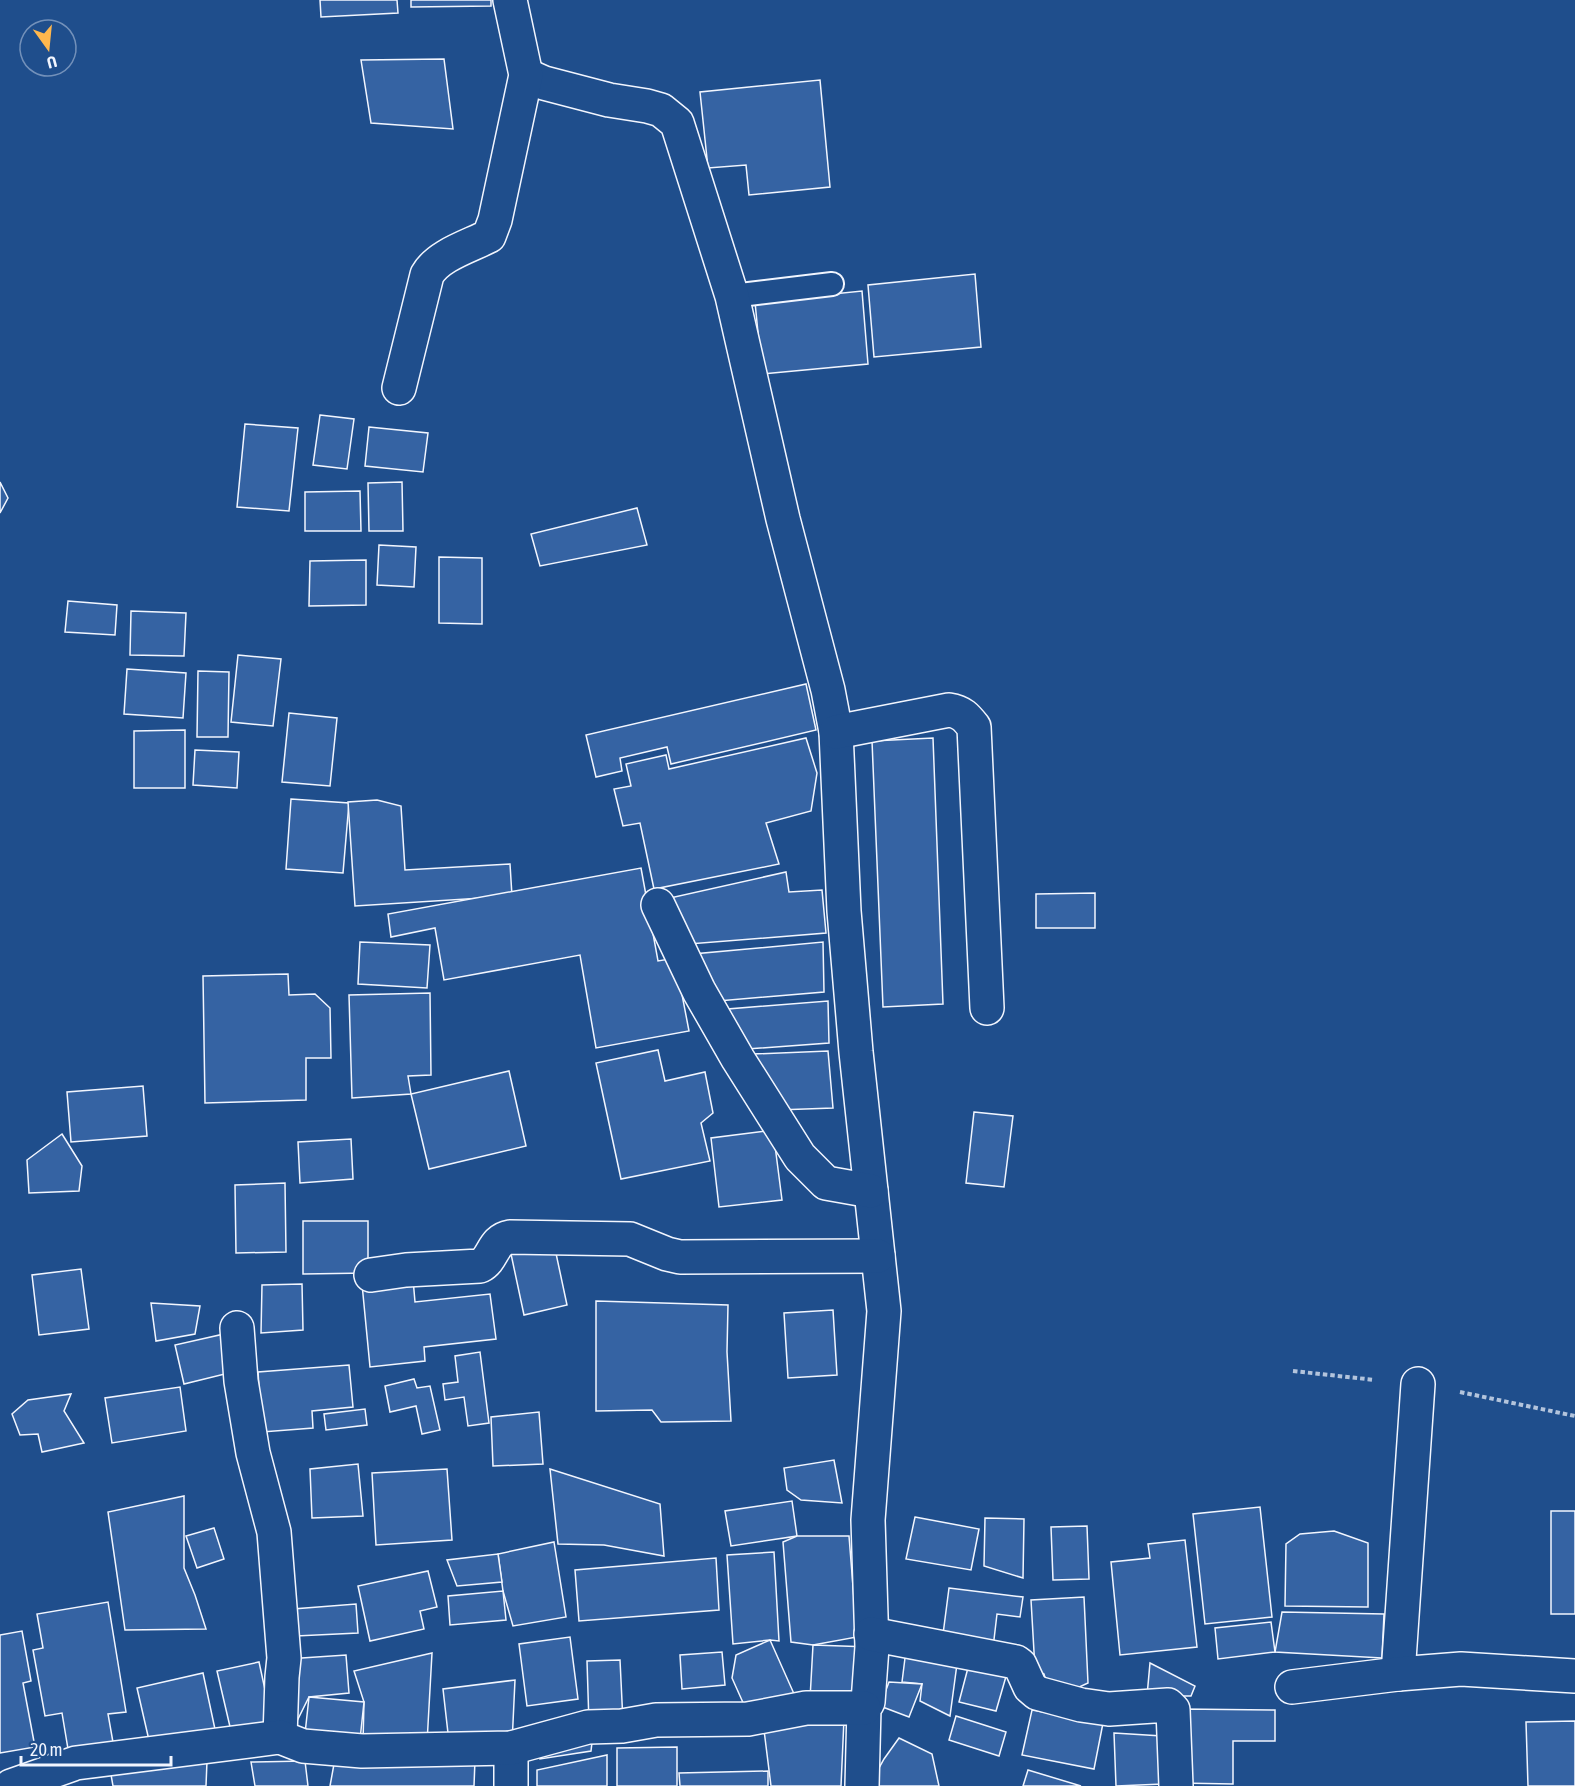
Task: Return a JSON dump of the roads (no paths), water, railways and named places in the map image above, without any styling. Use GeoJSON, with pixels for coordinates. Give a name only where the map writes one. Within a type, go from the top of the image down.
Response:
{"type":"FeatureCollection","features":[{"type":"Feature","properties":{"kind":"street"},"geometry":{"type":"LineString","coordinates":[[399,388],[427,274],[431,266],[489,236],[495,220],[526,75],[510,0]]}},
{"type":"Feature","properties":{"kind":"street"},"geometry":{"type":"LineString","coordinates":[[526,75],[609,100],[661,110],[677,123],[732,296],[783,519],[828,690],[836,732],[844,911],[856,1052],[884,1311],[868,1520],[872,1647],[868,1702],[864,1708],[862,1786]]}},
{"type":"Feature","properties":{"kind":"street"},"geometry":{"type":"LineString","coordinates":[[836,732],[949,710],[965,716],[974,727],[987,1008]]}},
{"type":"Feature","properties":{"kind":"street"},"geometry":{"type":"LineString","coordinates":[[658,905],[699,992],[800,1157],[826,1183],[871,1191]]}},
{"type":"Feature","properties":{"kind":"street"},"geometry":{"type":"LineString","coordinates":[[370,1275],[406,1270],[480,1266],[488,1260],[497,1242],[502,1238],[510,1237],[630,1239],[680,1257],[878,1256]]}},
{"type":"Feature","properties":{"kind":"street"},"geometry":{"type":"LineString","coordinates":[[237,1328],[241,1381],[253,1453],[274,1532],[284,1658],[280,1737]]}},
{"type":"Feature","properties":{"kind":"street"},"geometry":{"type":"LineString","coordinates":[[1398,1674],[1418,1384]]}},
{"type":"Feature","properties":{"kind":"street"},"geometry":{"type":"LineString","coordinates":[[871,1634],[1016,1662],[1020,1665],[1030,1687],[1037,1693],[1081,1705],[1109,1709],[1168,1705],[1173,1710],[1176,1786]]}},
{"type":"Feature","properties":{"kind":"street"},"geometry":{"type":"LineString","coordinates":[[1292,1687],[1461,1669],[1575,1676]]}},
{"type":"Feature","properties":{"kind":"street"},"geometry":{"type":"LineString","coordinates":[[11,1786],[76,1763],[280,1737],[303,1746],[362,1751],[511,1748],[588,1727],[622,1726],[656,1720],[748,1719],[806,1708],[864,1708]]}},
{"type":"Feature","properties":{"kind":"street"},"geometry":{"type":"LineString","coordinates":[[511,1748],[511,1786]]}},
{"type":"Feature","properties":{"kind":"lane"},"geometry":{"type":"LineString","coordinates":[[732,296],[832,284]]}}]}
